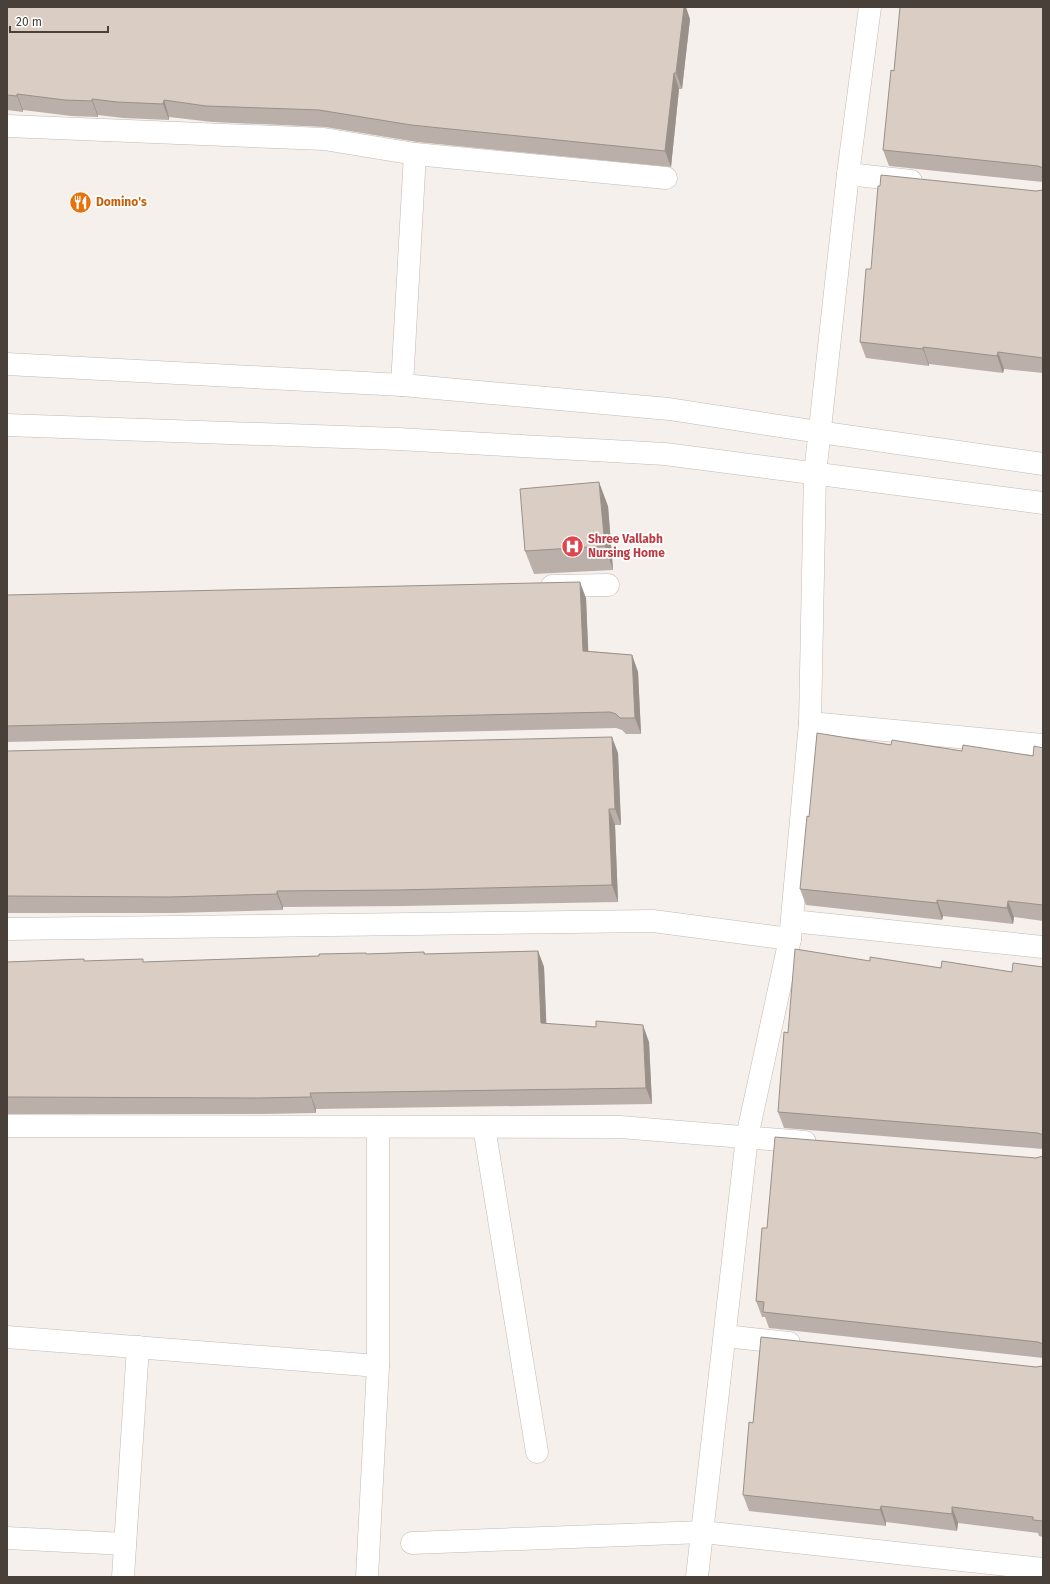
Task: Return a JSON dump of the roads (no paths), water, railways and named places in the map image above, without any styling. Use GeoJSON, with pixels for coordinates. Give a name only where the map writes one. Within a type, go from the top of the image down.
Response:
{"type":"FeatureCollection","features":[{"type":"Feature","properties":{"kind":"street"},"geometry":{"type":"LineString","coordinates":[[697,1577],[726,1336],[747,1137],[791,930],[810,723],[815,474],[848,174],[870,7]]}},
{"type":"Feature","properties":{"kind":"street"},"geometry":{"type":"LineString","coordinates":[[7,126],[324,139],[415,154],[666,178]]}},
{"type":"Feature","properties":{"kind":"street"},"geometry":{"type":"LineString","coordinates":[[402,385],[415,154]]}},
{"type":"Feature","properties":{"kind":"street"},"geometry":{"type":"LineString","coordinates":[[848,174],[934,184]]}},
{"type":"Feature","properties":{"kind":"street"},"geometry":{"type":"LineString","coordinates":[[7,364],[402,385],[669,408],[819,432],[1043,464]]}},
{"type":"Feature","properties":{"kind":"street"},"geometry":{"type":"LineString","coordinates":[[7,425],[398,439],[665,454],[1043,503]]}},
{"type":"Feature","properties":{"kind":"street"},"geometry":{"type":"LineString","coordinates":[[529,587],[608,585]]}},
{"type":"Feature","properties":{"kind":"street"},"geometry":{"type":"LineString","coordinates":[[810,723],[1043,744]]}},
{"type":"Feature","properties":{"kind":"street"},"geometry":{"type":"LineString","coordinates":[[7,929],[653,920],[1043,947]]}},
{"type":"Feature","properties":{"kind":"street"},"geometry":{"type":"LineString","coordinates":[[7,1126],[620,1128],[825,1144]]}},
{"type":"Feature","properties":{"kind":"street"},"geometry":{"type":"LineString","coordinates":[[367,1577],[378,1366],[378,1127]]}},
{"type":"Feature","properties":{"kind":"street"},"geometry":{"type":"LineString","coordinates":[[484,1127],[538,1452]]}},
{"type":"Feature","properties":{"kind":"street"},"geometry":{"type":"LineString","coordinates":[[726,1336],[805,1344]]}},
{"type":"Feature","properties":{"kind":"street"},"geometry":{"type":"LineString","coordinates":[[7,1337],[378,1366]]}},
{"type":"Feature","properties":{"kind":"street"},"geometry":{"type":"LineString","coordinates":[[123,1577],[138,1348]]}},
{"type":"Feature","properties":{"kind":"street"},"geometry":{"type":"LineString","coordinates":[[412,1543],[703,1532],[1043,1569]]}},
{"type":"Feature","properties":{"kind":"street"},"geometry":{"type":"LineString","coordinates":[[7,1538],[125,1544]]}},
{"type":"Feature","properties":{"kind":"place","name":"Domino's"},"geometry":{"type":"Point","coordinates":[80,202]}},
{"type":"Feature","properties":{"kind":"place","name":"Shree Vallabh Nursing Home"},"geometry":{"type":"Point","coordinates":[572,546]}}]}
